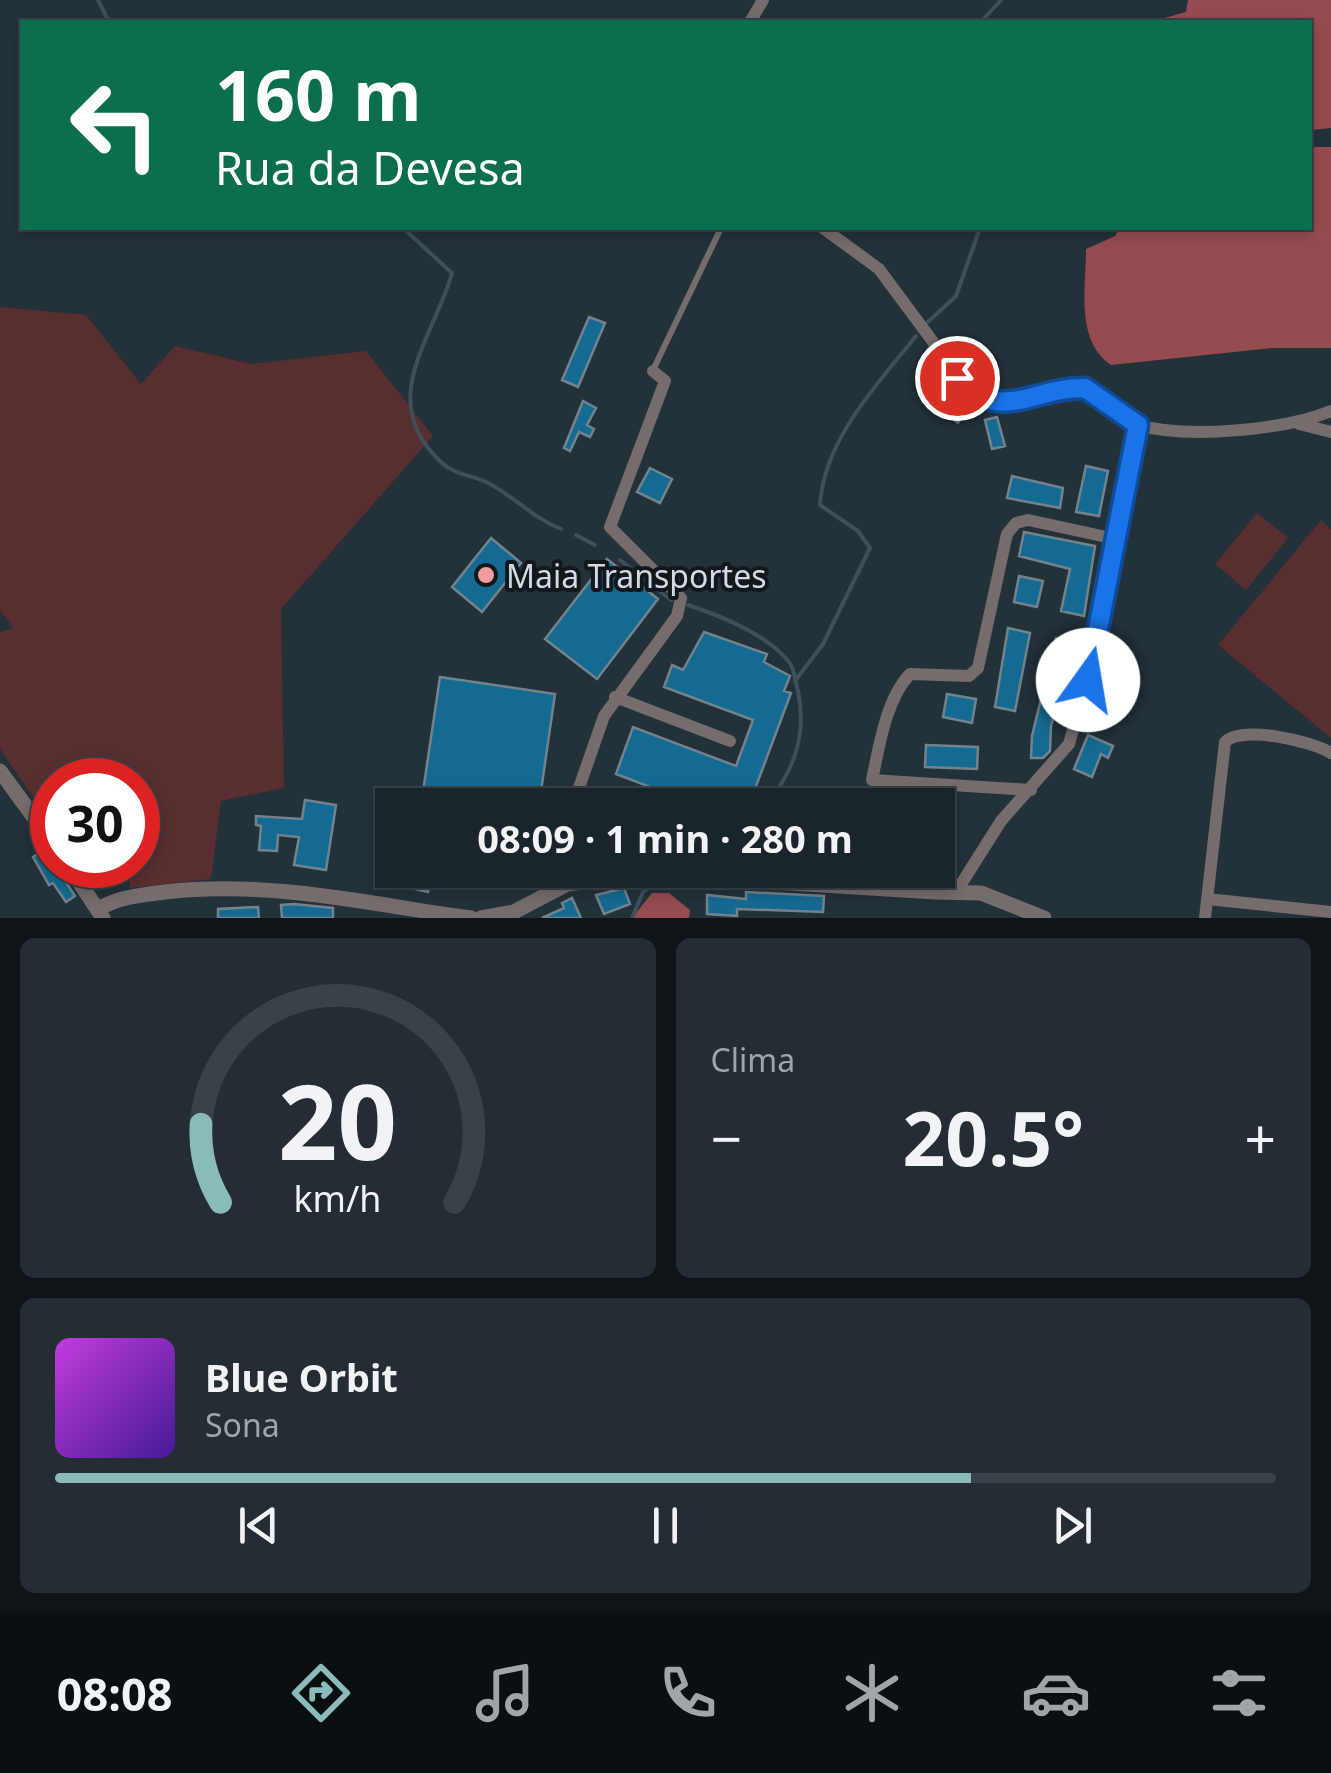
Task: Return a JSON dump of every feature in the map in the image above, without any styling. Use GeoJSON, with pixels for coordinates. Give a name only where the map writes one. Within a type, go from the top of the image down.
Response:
{"type":"FeatureCollection","features":[{"type":"Feature","properties":{"kind":"street"},"geometry":{"type":"LineString","coordinates":[[826,230],[879,269],[974,397],[996,403],[1085,388],[1138,425],[1153,429],[1297,424],[1331,411]]}},
{"type":"Feature","properties":{"kind":"street"},"geometry":{"type":"LineString","coordinates":[[580,788],[604,716],[676,616],[681,598],[610,527],[666,381],[653,371]]}},
{"type":"Feature","properties":{"kind":"street"},"geometry":{"type":"LineString","coordinates":[[1297,424],[1331,432]]}},
{"type":"Feature","properties":{"kind":"street"},"geometry":{"type":"LineString","coordinates":[[958,889],[1001,822],[1069,744],[1078,718],[1138,425]]}},
{"type":"Feature","properties":{"kind":"street"},"geometry":{"type":"LineString","coordinates":[[1031,790],[872,780],[880,741],[902,682],[910,674],[969,676],[978,668],[1006,534],[1016,524],[1028,520],[1116,539]]}},
{"type":"Feature","properties":{"kind":"street"},"geometry":{"type":"LineString","coordinates":[[616,697],[730,741]]}},
{"type":"Feature","properties":{"kind":"street"},"geometry":{"type":"LineString","coordinates":[[1205,918],[1225,742],[1239,734],[1302,740],[1331,753]]}},
{"type":"Feature","properties":{"kind":"street"},"geometry":{"type":"LineString","coordinates":[[0,771],[30,812]]}},
{"type":"Feature","properties":{"kind":"street"},"geometry":{"type":"LineString","coordinates":[[84,888],[101,913],[115,899],[258,888],[370,900],[471,918]]}},
{"type":"Feature","properties":{"kind":"street"},"geometry":{"type":"LineString","coordinates":[[481,918],[515,915],[560,888]]}},
{"type":"Feature","properties":{"kind":"street"},"geometry":{"type":"LineString","coordinates":[[870,888],[935,892],[958,889],[981,893],[1044,918]]}},
{"type":"Feature","properties":{"kind":"street"},"geometry":{"type":"LineString","coordinates":[[1207,899],[1331,912]]}},
{"type":"Feature","properties":{"kind":"lane"},"geometry":{"type":"LineString","coordinates":[[653,371],[720,230]]}},
{"type":"Feature","properties":{"kind":"shaded area"},"geometry":{"type":"Polygon","coordinates":[[[1188,0],[1331,0],[1331,128],[1312,130],[1312,20],[1157,20],[1186,12],[1188,0]]]}},
{"type":"Feature","properties":{"kind":"shaded area"},"geometry":{"type":"Polygon","coordinates":[[[1331,147],[1331,348],[1273,348],[1111,365],[1092,342],[1087,328],[1086,249],[1115,236],[1119,230],[1312,230],[1312,148],[1331,147]]]}},
{"type":"Feature","properties":{"kind":"shaded area"},"geometry":{"type":"Polygon","coordinates":[[[0,307],[86,315],[141,384],[175,346],[251,364],[366,351],[433,436],[281,609],[284,788],[221,801],[211,879],[160,885],[160,758],[30,758],[30,792],[0,749],[0,632],[13,628],[0,610],[0,307]]]}},
{"type":"Feature","properties":{"kind":"shaded area"},"geometry":{"type":"Polygon","coordinates":[[[1257,513],[1288,538],[1246,590],[1215,564],[1257,513]]]}},
{"type":"Feature","properties":{"kind":"shaded area"},"geometry":{"type":"Polygon","coordinates":[[[1321,520],[1331,529],[1331,738],[1218,645],[1321,520]]]}},
{"type":"Feature","properties":{"kind":"shaded area"},"geometry":{"type":"Polygon","coordinates":[[[652,893],[669,893],[690,910],[689,918],[632,918],[652,893]]]}},
{"type":"Feature","properties":{"kind":"building"},"geometry":{"type":"Polygon","coordinates":[[[589,317],[605,323],[578,387],[562,380],[589,317]]]}},
{"type":"Feature","properties":{"kind":"building"},"geometry":{"type":"Polygon","coordinates":[[[946,396],[967,411],[958,423],[938,407],[946,396]]]}},
{"type":"Feature","properties":{"kind":"building"},"geometry":{"type":"Polygon","coordinates":[[[583,401],[596,408],[587,425],[594,429],[590,437],[579,432],[570,451],[564,448],[583,401]]]}},
{"type":"Feature","properties":{"kind":"building"},"geometry":{"type":"Polygon","coordinates":[[[997,417],[1005,446],[992,449],[985,420],[997,417]]]}},
{"type":"Feature","properties":{"kind":"building"},"geometry":{"type":"Polygon","coordinates":[[[1086,466],[1108,471],[1099,516],[1076,512],[1086,466]]]}},
{"type":"Feature","properties":{"kind":"building"},"geometry":{"type":"Polygon","coordinates":[[[650,468],[672,479],[660,503],[637,492],[650,468]]]}},
{"type":"Feature","properties":{"kind":"building"},"geometry":{"type":"Polygon","coordinates":[[[1012,476],[1063,488],[1060,508],[1007,498],[1012,476]]]}},
{"type":"Feature","properties":{"kind":"building"},"geometry":{"type":"Polygon","coordinates":[[[1024,532],[1095,546],[1084,616],[1061,611],[1070,569],[1019,556],[1024,532]]]}},
{"type":"Feature","properties":{"kind":"building","name":"Maia Transportes"},"geometry":{"type":"Polygon","coordinates":[[[491,538],[521,563],[482,612],[452,587],[491,538]]]}},
{"type":"Feature","properties":{"kind":"building"},"geometry":{"type":"Polygon","coordinates":[[[607,559],[658,599],[597,679],[545,639],[607,559]]]}},
{"type":"Feature","properties":{"kind":"building"},"geometry":{"type":"Polygon","coordinates":[[[1019,576],[1043,581],[1037,607],[1014,602],[1019,576]]]}},
{"type":"Feature","properties":{"kind":"building"},"geometry":{"type":"Polygon","coordinates":[[[1008,628],[1030,633],[1015,711],[995,707],[1008,628]]]}},
{"type":"Feature","properties":{"kind":"building"},"geometry":{"type":"Polygon","coordinates":[[[704,632],[767,654],[764,662],[790,676],[784,691],[791,693],[755,788],[653,788],[616,774],[633,727],[736,766],[753,720],[664,687],[672,665],[683,670],[704,632]]]}},
{"type":"Feature","properties":{"kind":"building"},"geometry":{"type":"Polygon","coordinates":[[[1056,638],[1079,643],[1067,696],[1060,694],[1051,726],[1050,751],[1043,758],[1031,758],[1032,736],[1056,638]]]}},
{"type":"Feature","properties":{"kind":"building"},"geometry":{"type":"Polygon","coordinates":[[[440,677],[555,694],[541,788],[424,788],[440,677]]]}},
{"type":"Feature","properties":{"kind":"building"},"geometry":{"type":"Polygon","coordinates":[[[947,694],[976,699],[972,723],[943,717],[947,694]]]}},
{"type":"Feature","properties":{"kind":"building"},"geometry":{"type":"Polygon","coordinates":[[[1088,735],[1113,746],[1108,758],[1101,754],[1092,777],[1074,769],[1088,735]]]}},
{"type":"Feature","properties":{"kind":"building"},"geometry":{"type":"Polygon","coordinates":[[[926,745],[978,747],[977,769],[925,767],[926,745]]]}},
{"type":"Feature","properties":{"kind":"building"},"geometry":{"type":"Polygon","coordinates":[[[305,800],[336,805],[326,870],[294,865],[299,837],[278,835],[277,851],[259,850],[261,826],[256,825],[256,816],[302,819],[305,800]]]}},
{"type":"Feature","properties":{"kind":"building"},"geometry":{"type":"Polygon","coordinates":[[[56,888],[70,888],[75,896],[66,902],[56,888]]]}},
{"type":"Feature","properties":{"kind":"building"},"geometry":{"type":"Polygon","coordinates":[[[624,888],[630,904],[604,914],[596,895],[624,888]]]}},
{"type":"Feature","properties":{"kind":"building"},"geometry":{"type":"Polygon","coordinates":[[[746,892],[824,896],[823,912],[737,909],[737,916],[707,914],[707,895],[746,899],[746,892]]]}},
{"type":"Feature","properties":{"kind":"building"},"geometry":{"type":"Polygon","coordinates":[[[572,898],[581,918],[542,918],[564,908],[562,903],[572,898]]]}},
{"type":"Feature","properties":{"kind":"building"},"geometry":{"type":"Polygon","coordinates":[[[281,905],[333,908],[333,918],[282,918],[281,905]]]}},
{"type":"Feature","properties":{"kind":"building"},"geometry":{"type":"Polygon","coordinates":[[[258,907],[259,918],[218,918],[218,909],[258,907]]]}},
{"type":"Feature","properties":{"kind":"waterway"},"geometry":{"type":"LineString","coordinates":[[98,0],[112,20]]}},
{"type":"Feature","properties":{"kind":"waterway"},"geometry":{"type":"LineString","coordinates":[[983,20],[1001,0]]}},
{"type":"Feature","properties":{"kind":"waterway"},"geometry":{"type":"LineString","coordinates":[[405,230],[452,273],[415,369],[412,416],[422,440],[447,467],[490,484],[561,529]]}},
{"type":"Feature","properties":{"kind":"waterway"},"geometry":{"type":"LineString","coordinates":[[928,322],[956,296],[979,230]]}},
{"type":"Feature","properties":{"kind":"waterway"},"geometry":{"type":"LineString","coordinates":[[795,681],[823,644],[870,548],[858,531],[820,505],[831,458],[854,415],[916,336]]}},
{"type":"Feature","properties":{"kind":"waterway"},"geometry":{"type":"LineString","coordinates":[[576,535],[595,545]]}},
{"type":"Feature","properties":{"kind":"waterway"},"geometry":{"type":"LineString","coordinates":[[620,560],[671,600]]}},
{"type":"Feature","properties":{"kind":"waterway"},"geometry":{"type":"LineString","coordinates":[[688,605],[756,635],[780,652],[793,668],[801,722],[796,752],[778,788]]}},
{"type":"Feature","properties":{"kind":"waterway"},"geometry":{"type":"LineString","coordinates":[[632,918],[648,888]]}},
{"type":"Feature","properties":{"kind":"place","name":"Maia Transportes"},"geometry":{"type":"Point","coordinates":[486,575]}},
{"type":"Feature","properties":{"kind":"route"},"geometry":{"type":"LineString","coordinates":[[957,378],[974,397],[996,403],[1085,388],[1138,425],[1088,680]]}}]}
